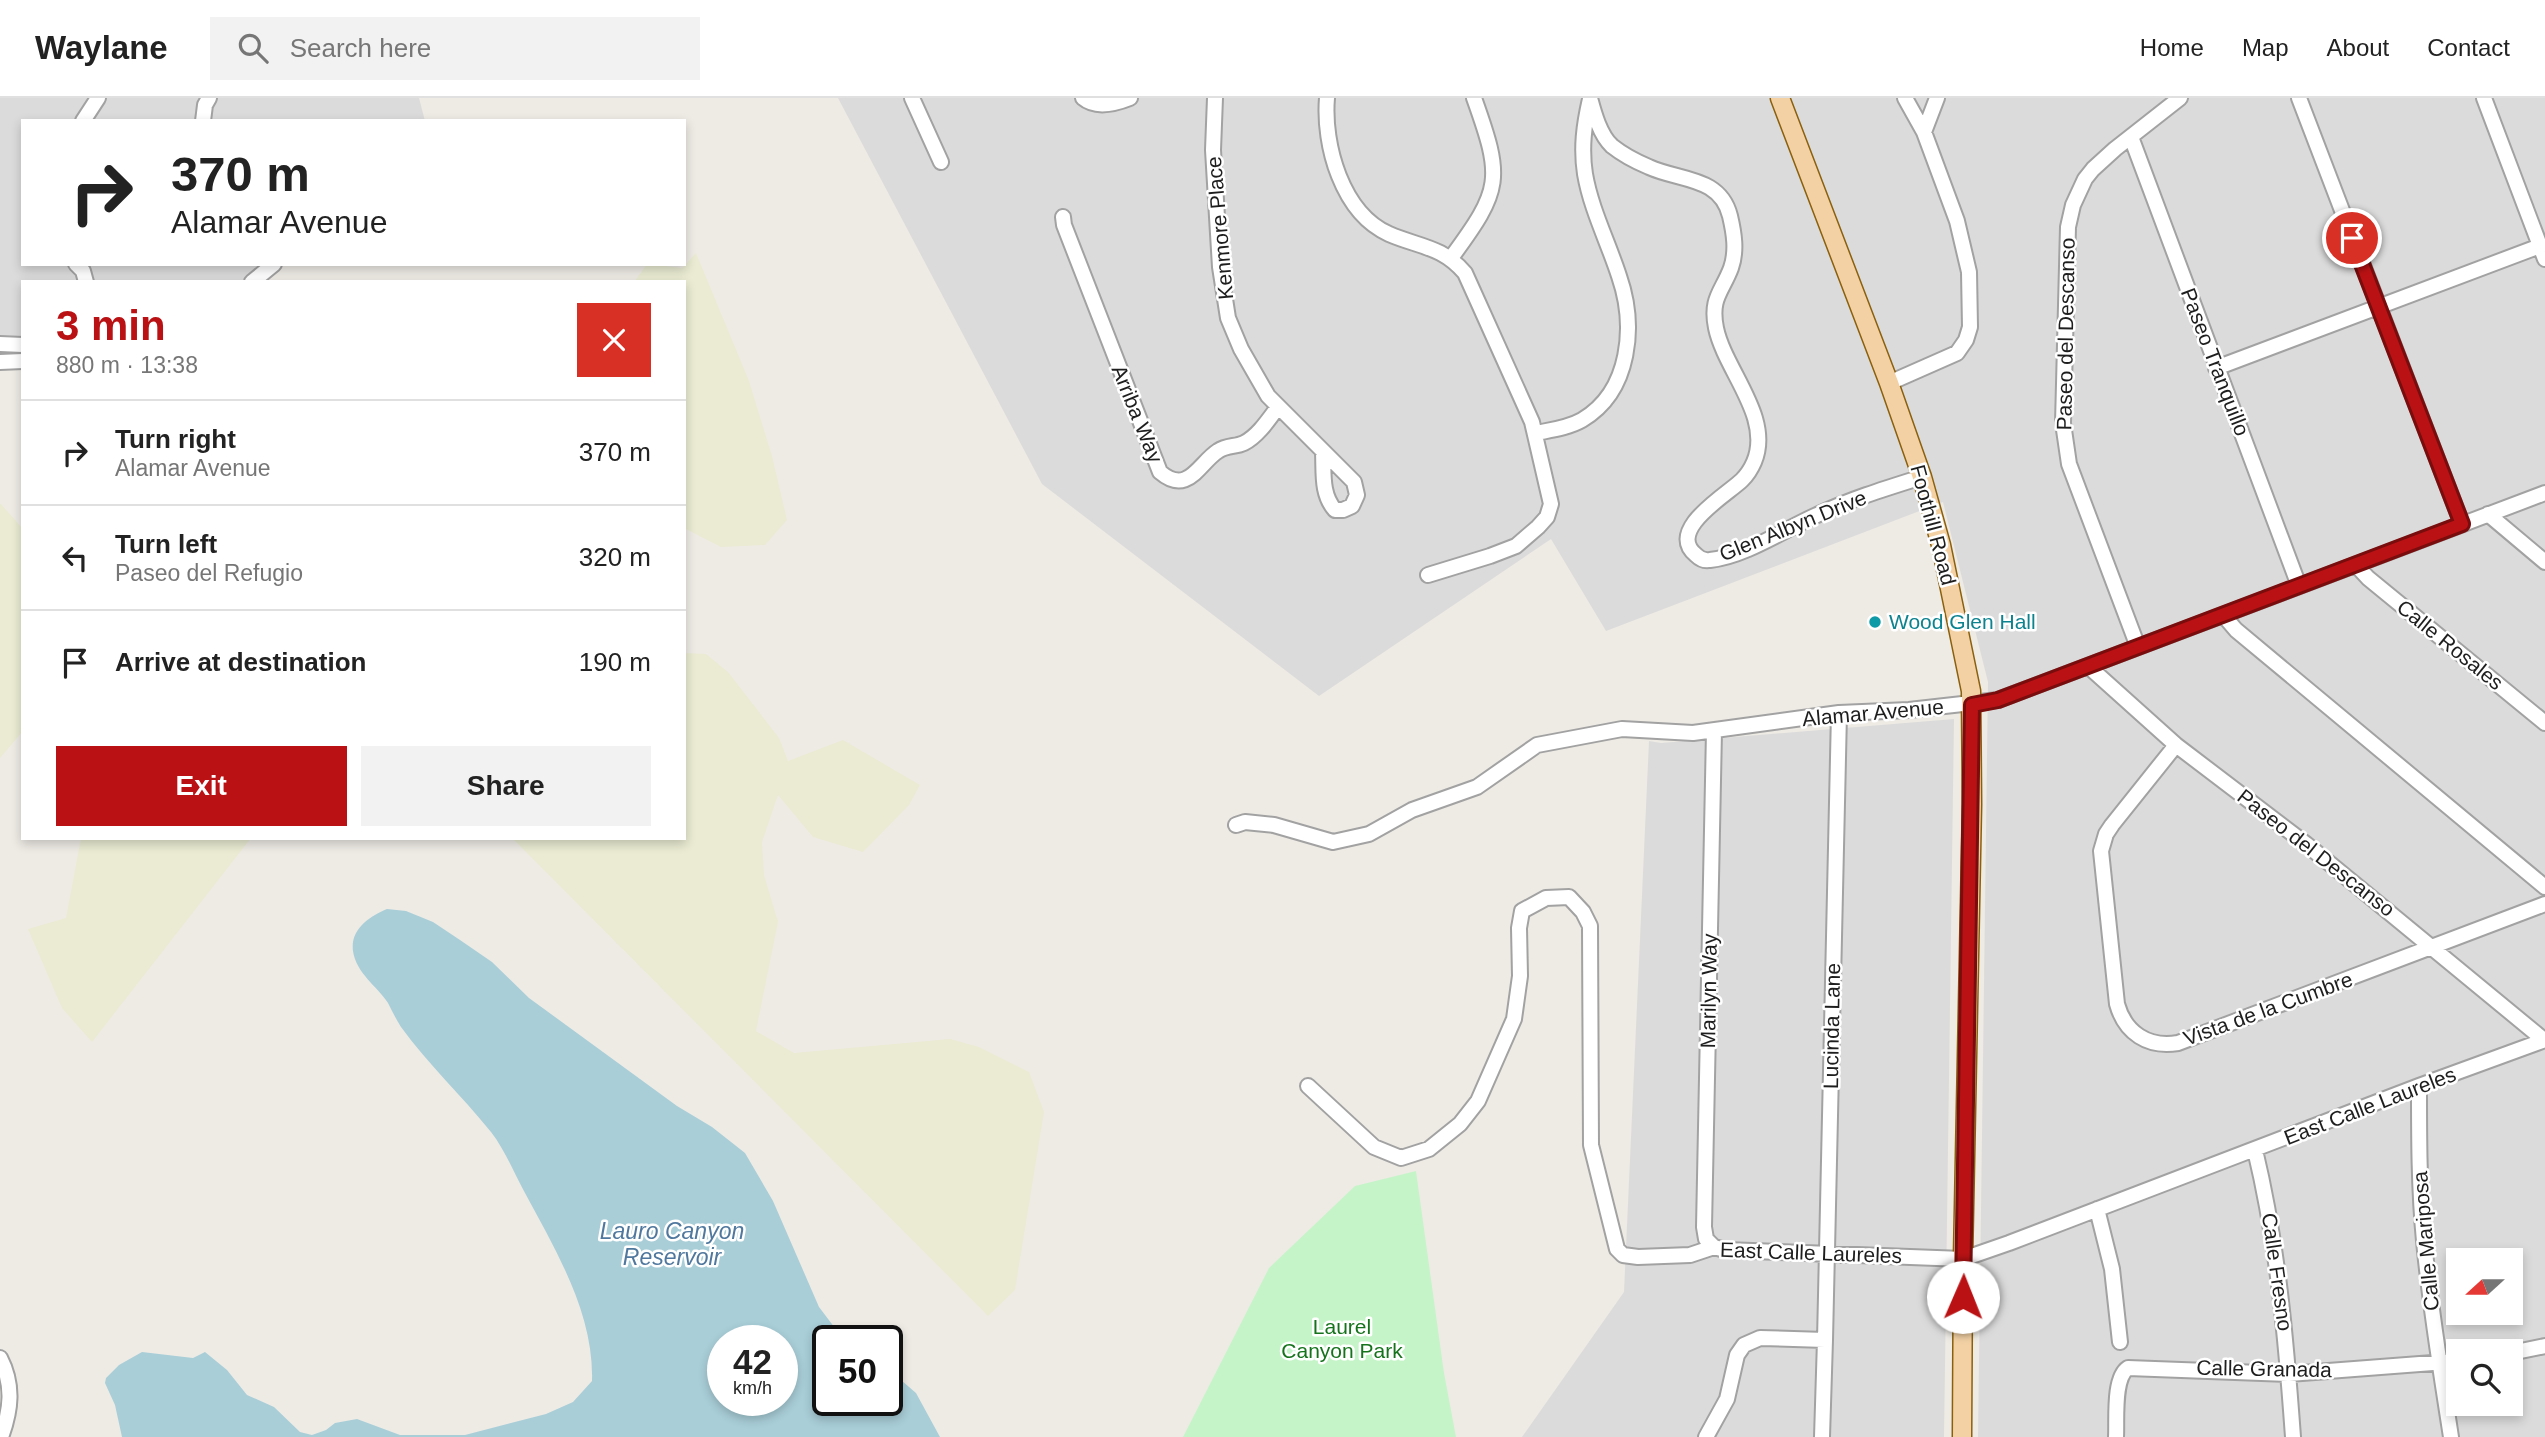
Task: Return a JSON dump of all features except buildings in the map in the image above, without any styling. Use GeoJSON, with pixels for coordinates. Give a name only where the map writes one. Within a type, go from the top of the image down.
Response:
{"type":"FeatureCollection","features":[{"type":"Feature","properties":{"kind":"main road","name":"Foothill Road"},"geometry":{"type":"LineString","coordinates":[[1780,98],[1922,477],[1955,609],[1972,705],[1962,1437]]}},
{"type":"Feature","properties":{"kind":"street"},"geometry":{"type":"LineString","coordinates":[[83,119],[98,98]]}},
{"type":"Feature","properties":{"kind":"street"},"geometry":{"type":"LineString","coordinates":[[204,119],[209,98]]}},
{"type":"Feature","properties":{"kind":"street"},"geometry":{"type":"LineString","coordinates":[[912,98],[941,162]]}},
{"type":"Feature","properties":{"kind":"street"},"geometry":{"type":"LineString","coordinates":[[1083,98],[1091,104],[1105,104],[1130,98]]}},
{"type":"Feature","properties":{"kind":"street","name":"Kenmore Place"},"geometry":{"type":"LineString","coordinates":[[1215,98],[1213,150],[1220,267],[1228,318],[1258,379],[1278,407],[1323,453]]}},
{"type":"Feature","properties":{"kind":"street"},"geometry":{"type":"LineString","coordinates":[[1327,98],[1327,128],[1331,149],[1353,202],[1378,228],[1433,248],[1451,258],[1465,273],[1535,433],[1551,498],[1547,517],[1516,546],[1428,575]]}},
{"type":"Feature","properties":{"kind":"street"},"geometry":{"type":"LineString","coordinates":[[1451,258],[1481,218],[1489,200],[1494,177],[1489,141],[1474,98]]}},
{"type":"Feature","properties":{"kind":"street"},"geometry":{"type":"LineString","coordinates":[[1535,433],[1569,426],[1596,410],[1615,386],[1624,364],[1626,301],[1585,173],[1583,133],[1590,98]]}},
{"type":"Feature","properties":{"kind":"street","name":"Glen Albyn Drive"},"geometry":{"type":"LineString","coordinates":[[1590,98],[1610,145],[1649,168],[1705,184],[1717,192],[1729,214],[1734,250],[1731,268],[1717,294],[1715,318],[1724,350],[1752,410],[1757,427],[1757,451],[1749,472],[1741,481],[1697,518],[1689,533],[1692,552],[1709,561],[1852,500],[1922,477]]}},
{"type":"Feature","properties":{"kind":"street"},"geometry":{"type":"LineString","coordinates":[[1889,383],[1957,353],[1969,334],[1969,272],[1966,252],[1924,132],[1905,98]]}},
{"type":"Feature","properties":{"kind":"street"},"geometry":{"type":"LineString","coordinates":[[1924,132],[1937,98]]}},
{"type":"Feature","properties":{"kind":"street","name":"Paseo del Descanso"},"geometry":{"type":"LineString","coordinates":[[2138,647],[2075,482],[2067,453],[2063,423],[2070,216],[2085,179],[2108,155],[2180,98]]}},
{"type":"Feature","properties":{"kind":"street"},"geometry":{"type":"LineString","coordinates":[[2299,98],[2462,524]]}},
{"type":"Feature","properties":{"kind":"street"},"geometry":{"type":"LineString","coordinates":[[2216,368],[2378,308],[2543,252],[2484,98]]}},
{"type":"Feature","properties":{"kind":"street","name":"Paseo Tranquillo"},"geometry":{"type":"LineString","coordinates":[[2131,136],[2299,586]]}},
{"type":"Feature","properties":{"kind":"street","name":"Arriba Way"},"geometry":{"type":"LineString","coordinates":[[1063,217],[1160,472],[1171,479],[1189,477],[1201,470],[1220,450],[1242,444],[1252,438],[1278,407]]}},
{"type":"Feature","properties":{"kind":"street"},"geometry":{"type":"LineString","coordinates":[[254,280],[272,266]]}},
{"type":"Feature","properties":{"kind":"street"},"geometry":{"type":"LineString","coordinates":[[0,344],[21,345]]}},
{"type":"Feature","properties":{"kind":"street"},"geometry":{"type":"LineString","coordinates":[[0,362],[21,361]]}},
{"type":"Feature","properties":{"kind":"street","name":"Alamar Avenue"},"geometry":{"type":"LineString","coordinates":[[1236,825],[1245,822],[1266,824],[1333,842],[1345,841],[1369,834],[1412,810],[1477,787],[1536,745],[1622,729],[1693,733],[1839,713],[1972,705],[1998,700],[2545,493]]}},
{"type":"Feature","properties":{"kind":"street"},"geometry":{"type":"LineString","coordinates":[[2488,514],[2545,562]]}},
{"type":"Feature","properties":{"kind":"street","name":"Calle Rosales"},"geometry":{"type":"LineString","coordinates":[[2356,565],[2368,578],[2545,723]]}},
{"type":"Feature","properties":{"kind":"street"},"geometry":{"type":"LineString","coordinates":[[2224,616],[2236,630],[2545,887]]}},
{"type":"Feature","properties":{"kind":"street","name":"Paseo del Descanso"},"geometry":{"type":"LineString","coordinates":[[2088,666],[2176,745],[2306,844],[2544,1040]]}},
{"type":"Feature","properties":{"kind":"street","name":"Lucinda Lane"},"geometry":{"type":"LineString","coordinates":[[1822,1437],[1839,713]]}},
{"type":"Feature","properties":{"kind":"street","name":"Marilyn Way"},"geometry":{"type":"LineString","coordinates":[[1714,731],[1704,1227],[1706,1239],[1714,1247]]}},
{"type":"Feature","properties":{"kind":"street","name":"Vista de la Cumbre"},"geometry":{"type":"LineString","coordinates":[[2176,745],[2112,825],[2101,851],[2117,1004],[2124,1023],[2138,1037],[2158,1044],[2178,1043],[2545,904]]}},
{"type":"Feature","properties":{"kind":"street","name":"East Calle Laureles"},"geometry":{"type":"LineString","coordinates":[[1308,1086],[1374,1147],[1401,1158],[1429,1149],[1460,1124],[1478,1101],[1514,1019],[1520,976],[1519,928],[1522,911],[1546,898],[1569,897],[1583,912],[1590,926],[1591,1145],[1617,1249],[1623,1255],[1690,1255],[1714,1247],[1725,1250],[1963,1259],[2544,1040]]}},
{"type":"Feature","properties":{"kind":"street","name":"Calle Mariposa"},"geometry":{"type":"LineString","coordinates":[[2419,1086],[2423,1238],[2451,1437]]}},
{"type":"Feature","properties":{"kind":"street","name":"Calle Fresno"},"geometry":{"type":"LineString","coordinates":[[2255,1150],[2274,1238],[2293,1437]]}},
{"type":"Feature","properties":{"kind":"street"},"geometry":{"type":"LineString","coordinates":[[2096,1209],[2112,1269],[2120,1342]]}},
{"type":"Feature","properties":{"kind":"street"},"geometry":{"type":"LineString","coordinates":[[1706,1437],[1727,1399],[1737,1355],[1744,1345],[1760,1338],[1825,1340]]}},
{"type":"Feature","properties":{"kind":"street"},"geometry":{"type":"LineString","coordinates":[[2523,1351],[2545,1346]]}},
{"type":"Feature","properties":{"kind":"street"},"geometry":{"type":"LineString","coordinates":[[0,1358],[10,1390],[1,1437]]}},
{"type":"Feature","properties":{"kind":"street","name":"Calle Granada"},"geometry":{"type":"LineString","coordinates":[[2116,1437],[2119,1380],[2123,1371],[2134,1367],[2288,1374],[2446,1362]]}},
{"type":"Feature","properties":{"kind":"shaded area"},"geometry":{"type":"Polygon","coordinates":[[[0,98],[419,98],[424,119],[21,119],[21,266],[282,266],[264,280],[21,280],[21,352],[0,352],[0,98]]]}},
{"type":"Feature","properties":{"kind":"shaded area"},"geometry":{"type":"Polygon","coordinates":[[[838,98],[2545,98],[2545,1437],[1978,1437],[1988,682],[1943,502],[1606,631],[1551,539],[1319,696],[1042,484],[838,98]]]}},
{"type":"Feature","properties":{"kind":"shaded area"},"geometry":{"type":"Polygon","coordinates":[[[1954,719],[1944,1437],[1522,1437],[1624,1292],[1649,741],[1661,743],[1954,719]]]}},
{"type":"Feature","properties":{"kind":"green space"},"geometry":{"type":"Polygon","coordinates":[[[696,253],[749,381],[772,456],[787,520],[765,545],[721,547],[686,529],[686,280],[635,280],[646,266],[682,268],[696,253]]]}},
{"type":"Feature","properties":{"kind":"green space"},"geometry":{"type":"Polygon","coordinates":[[[0,503],[21,527],[21,733],[0,758],[0,503]]]}},
{"type":"Feature","properties":{"kind":"green space"},"geometry":{"type":"Polygon","coordinates":[[[686,653],[706,654],[728,672],[779,738],[788,761],[843,740],[920,785],[909,805],[863,852],[813,837],[778,795],[762,842],[764,875],[778,922],[756,1031],[794,1053],[950,1039],[979,1047],[1029,1072],[1044,1112],[1015,1290],[988,1316],[514,840],[686,840],[686,653]]]}},
{"type":"Feature","properties":{"kind":"green space"},"geometry":{"type":"Polygon","coordinates":[[[81,840],[249,840],[92,1042],[62,1008],[28,929],[66,918],[81,840]]]}},
{"type":"Feature","properties":{"kind":"green space","name":"Laurel Canyon Park"},"geometry":{"type":"Polygon","coordinates":[[[1416,1171],[1444,1373],[1456,1437],[1183,1437],[1269,1268],[1355,1186],[1416,1171]]]}},
{"type":"Feature","properties":{"kind":"water","name":"Lauro Canyon Reservoir"},"geometry":{"type":"Polygon","coordinates":[[[387,909],[406,911],[433,922],[492,962],[529,998],[745,1153],[773,1201],[819,1307],[833,1325],[812,1325],[812,1416],[903,1416],[903,1382],[916,1393],[940,1437],[122,1437],[115,1405],[105,1383],[106,1378],[119,1365],[142,1352],[193,1358],[205,1352],[227,1370],[247,1395],[274,1407],[300,1432],[312,1435],[335,1423],[357,1419],[400,1435],[465,1435],[546,1414],[573,1402],[592,1381],[587,1331],[571,1283],[505,1154],[491,1132],[411,1041],[388,1003],[358,966],[353,943],[358,930],[368,920],[387,909]]]}},
{"type":"Feature","properties":{"kind":"place","name":"Wood Glen Hall"},"geometry":{"type":"Point","coordinates":[1875,622]}},
{"type":"Feature","properties":{"kind":"route"},"geometry":{"type":"LineString","coordinates":[[1963,1297],[1972,705],[1998,700],[2462,524],[2352,238]]}}]}
